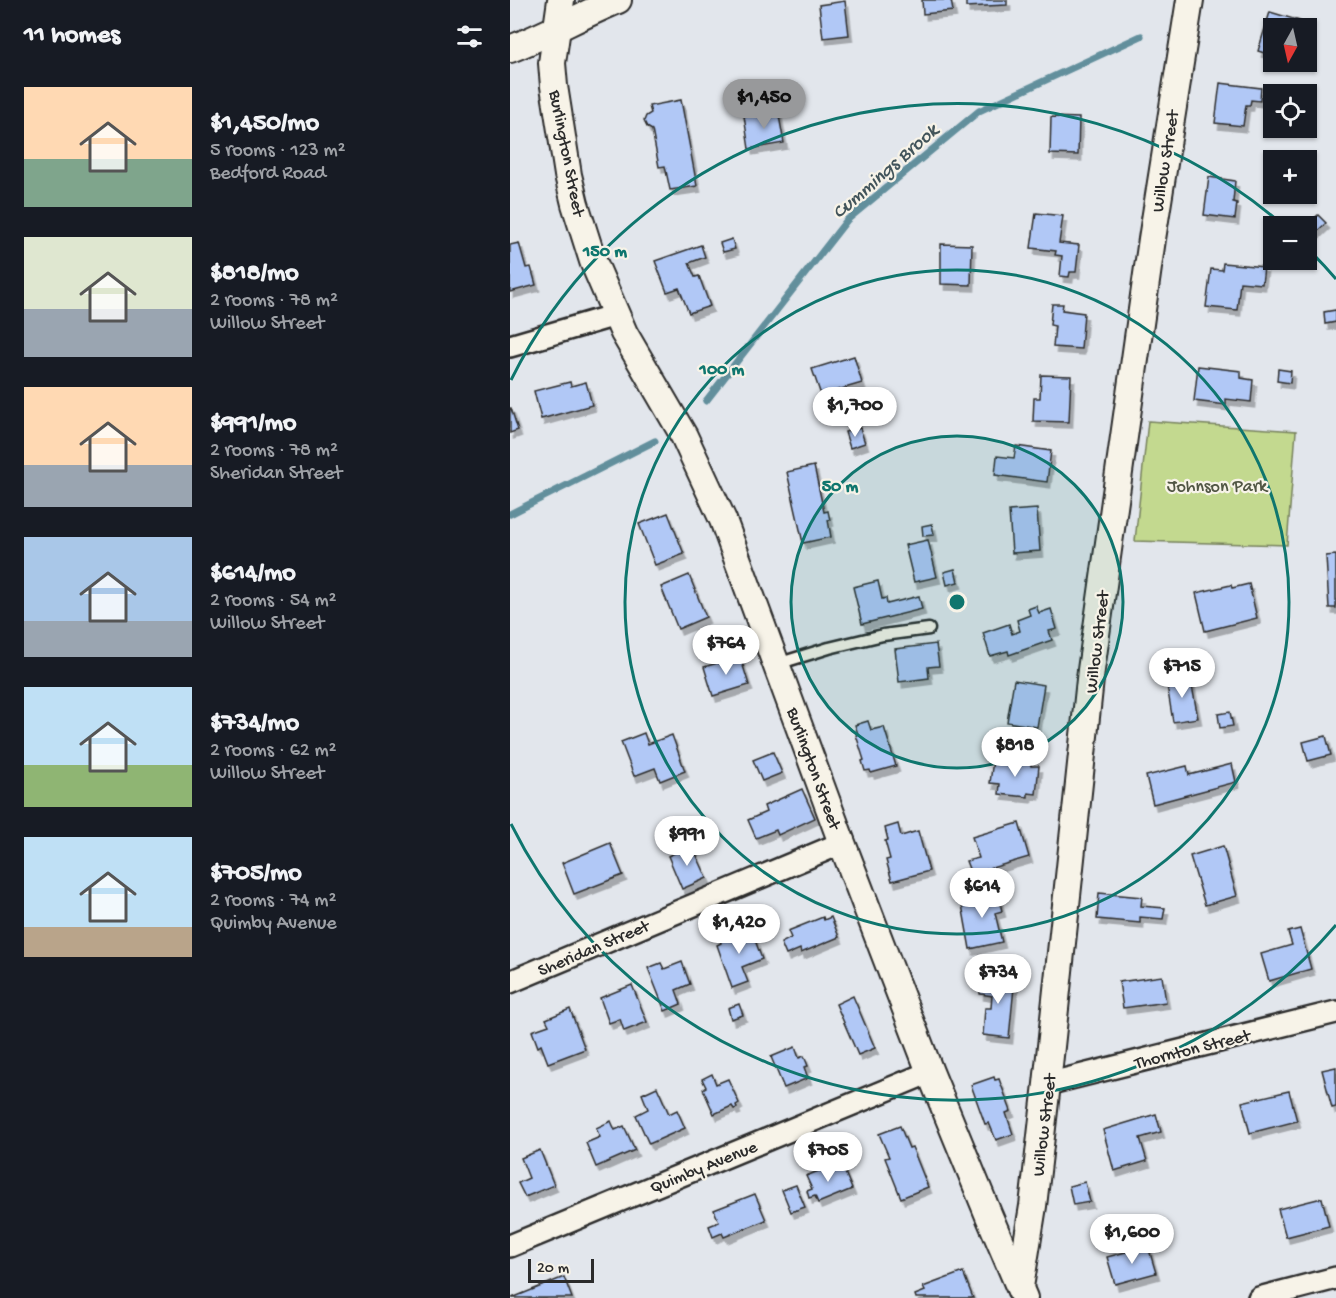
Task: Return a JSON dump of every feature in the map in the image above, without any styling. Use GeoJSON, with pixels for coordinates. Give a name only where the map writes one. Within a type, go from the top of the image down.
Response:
{"type":"FeatureCollection","features":[{"type":"Feature","properties":{"kind":"street","name":"Burlington Street"},"geometry":{"type":"LineString","coordinates":[[561,0],[552,63],[553,75],[568,175],[594,261],[631,347],[669,409],[698,464],[723,520],[842,843],[930,1072],[1022,1292]]}},
{"type":"Feature","properties":{"kind":"street"},"geometry":{"type":"LineString","coordinates":[[510,49],[618,0]]}},
{"type":"Feature","properties":{"kind":"street","name":"Willow Street"},"geometry":{"type":"LineString","coordinates":[[1022,1292],[1047,1084],[1091,670],[1152,238],[1190,0]]}},
{"type":"Feature","properties":{"kind":"street"},"geometry":{"type":"LineString","coordinates":[[510,346],[616,315]]}},
{"type":"Feature","properties":{"kind":"street","name":"Sheridan Street"},"geometry":{"type":"LineString","coordinates":[[510,982],[842,843]]}},
{"type":"Feature","properties":{"kind":"street","name":"Thornton Street"},"geometry":{"type":"LineString","coordinates":[[1047,1084],[1336,1012]]}},
{"type":"Feature","properties":{"kind":"street","name":"Quimby Avenue"},"geometry":{"type":"LineString","coordinates":[[510,1246],[930,1072]]}},
{"type":"Feature","properties":{"kind":"street"},"geometry":{"type":"LineString","coordinates":[[1259,1298],[1336,1278]]}},
{"type":"Feature","properties":{"kind":"lane"},"geometry":{"type":"LineString","coordinates":[[777,664],[883,635],[929,629]]}},
{"type":"Feature","properties":{"kind":"green space","name":"Johnson Park"},"geometry":{"type":"Polygon","coordinates":[[[1148,421],[1296,431],[1287,545],[1135,541],[1148,421]]]}},
{"type":"Feature","properties":{"kind":"building"},"geometry":{"type":"Polygon","coordinates":[[[922,0],[951,0],[953,11],[923,14],[922,0]]]}},
{"type":"Feature","properties":{"kind":"building"},"geometry":{"type":"Polygon","coordinates":[[[966,0],[1007,0],[1007,5],[966,7],[966,0]]]}},
{"type":"Feature","properties":{"kind":"building"},"geometry":{"type":"Polygon","coordinates":[[[845,1],[849,35],[823,38],[819,5],[845,1]]]}},
{"type":"Feature","properties":{"kind":"building"},"geometry":{"type":"Polygon","coordinates":[[[1270,12],[1290,18],[1268,18],[1270,12]]]}},
{"type":"Feature","properties":{"kind":"building"},"geometry":{"type":"Polygon","coordinates":[[[1263,35],[1263,53],[1258,51],[1263,35]]]}},
{"type":"Feature","properties":{"kind":"building"},"geometry":{"type":"Polygon","coordinates":[[[1220,83],[1261,88],[1260,101],[1251,100],[1250,105],[1246,105],[1243,126],[1215,123],[1220,83]]]}},
{"type":"Feature","properties":{"kind":"building"},"geometry":{"type":"Polygon","coordinates":[[[681,100],[697,186],[670,190],[665,166],[659,167],[652,130],[644,121],[651,113],[649,106],[681,100]]]}},
{"type":"Feature","properties":{"kind":"building"},"geometry":{"type":"Polygon","coordinates":[[[778,110],[784,143],[749,149],[744,116],[778,110]]]}},
{"type":"Feature","properties":{"kind":"building"},"geometry":{"type":"Polygon","coordinates":[[[1051,117],[1079,118],[1078,155],[1050,154],[1051,117]]]}},
{"type":"Feature","properties":{"kind":"building"},"geometry":{"type":"Polygon","coordinates":[[[1209,177],[1235,181],[1233,202],[1237,203],[1235,219],[1204,215],[1209,177]]]}},
{"type":"Feature","properties":{"kind":"building"},"geometry":{"type":"Polygon","coordinates":[[[1036,213],[1063,216],[1059,243],[1079,245],[1076,272],[1070,272],[1069,277],[1060,276],[1062,256],[1055,255],[1056,251],[1031,248],[1036,213]]]}},
{"type":"Feature","properties":{"kind":"building"},"geometry":{"type":"Polygon","coordinates":[[[1318,215],[1326,223],[1317,231],[1317,216],[1318,215]]]}},
{"type":"Feature","properties":{"kind":"building"},"geometry":{"type":"Polygon","coordinates":[[[732,239],[735,249],[723,252],[720,243],[732,239]]]}},
{"type":"Feature","properties":{"kind":"building"},"geometry":{"type":"Polygon","coordinates":[[[519,243],[526,268],[531,267],[536,285],[510,292],[510,245],[519,243]]]}},
{"type":"Feature","properties":{"kind":"building"},"geometry":{"type":"Polygon","coordinates":[[[941,244],[972,245],[971,285],[941,284],[941,244]]]}},
{"type":"Feature","properties":{"kind":"building"},"geometry":{"type":"Polygon","coordinates":[[[701,245],[705,257],[689,263],[695,277],[699,276],[710,306],[689,313],[679,288],[667,292],[655,261],[701,245]]]}},
{"type":"Feature","properties":{"kind":"building"},"geometry":{"type":"Polygon","coordinates":[[[1223,263],[1263,267],[1262,284],[1240,282],[1237,310],[1206,307],[1211,269],[1222,270],[1223,263]]]}},
{"type":"Feature","properties":{"kind":"building"},"geometry":{"type":"Polygon","coordinates":[[[1052,304],[1063,304],[1062,310],[1084,313],[1081,349],[1053,347],[1055,326],[1050,325],[1052,304]]]}},
{"type":"Feature","properties":{"kind":"building"},"geometry":{"type":"Polygon","coordinates":[[[1336,310],[1336,322],[1325,324],[1324,312],[1336,310]]]}},
{"type":"Feature","properties":{"kind":"building"},"geometry":{"type":"Polygon","coordinates":[[[854,356],[862,383],[821,395],[812,369],[854,356]]]}},
{"type":"Feature","properties":{"kind":"building"},"geometry":{"type":"Polygon","coordinates":[[[1198,366],[1241,371],[1241,378],[1253,380],[1251,402],[1226,399],[1226,405],[1194,401],[1198,366]]]}},
{"type":"Feature","properties":{"kind":"building"},"geometry":{"type":"Polygon","coordinates":[[[1278,369],[1291,371],[1290,383],[1277,381],[1278,369]]]}},
{"type":"Feature","properties":{"kind":"building"},"geometry":{"type":"Polygon","coordinates":[[[1041,375],[1071,376],[1069,422],[1033,421],[1034,398],[1040,398],[1041,375]]]}},
{"type":"Feature","properties":{"kind":"building"},"geometry":{"type":"Polygon","coordinates":[[[570,382],[571,386],[586,382],[592,405],[541,419],[534,391],[570,382]]]}},
{"type":"Feature","properties":{"kind":"building"},"geometry":{"type":"Polygon","coordinates":[[[510,408],[518,430],[510,433],[510,408]]]}},
{"type":"Feature","properties":{"kind":"building"},"geometry":{"type":"Polygon","coordinates":[[[860,428],[865,443],[850,448],[845,432],[860,428]]]}},
{"type":"Feature","properties":{"kind":"building"},"geometry":{"type":"Polygon","coordinates":[[[1016,446],[1051,451],[1047,482],[995,475],[997,456],[1014,458],[1016,446]]]}},
{"type":"Feature","properties":{"kind":"building"},"geometry":{"type":"Polygon","coordinates":[[[814,466],[824,512],[828,511],[831,537],[803,543],[787,472],[814,466]]]}},
{"type":"Feature","properties":{"kind":"building"},"geometry":{"type":"Polygon","coordinates":[[[1037,509],[1040,551],[1012,553],[1009,511],[1037,509]]]}},
{"type":"Feature","properties":{"kind":"building"},"geometry":{"type":"Polygon","coordinates":[[[668,513],[684,554],[655,565],[639,524],[668,513]]]}},
{"type":"Feature","properties":{"kind":"building"},"geometry":{"type":"Polygon","coordinates":[[[932,524],[934,535],[923,536],[922,526],[932,524]]]}},
{"type":"Feature","properties":{"kind":"building"},"geometry":{"type":"Polygon","coordinates":[[[928,540],[937,577],[914,582],[905,545],[928,540]]]}},
{"type":"Feature","properties":{"kind":"building"},"geometry":{"type":"Polygon","coordinates":[[[1336,555],[1336,608],[1329,608],[1326,556],[1336,555]]]}},
{"type":"Feature","properties":{"kind":"building"},"geometry":{"type":"Polygon","coordinates":[[[955,569],[958,582],[947,585],[944,572],[955,569]]]}},
{"type":"Feature","properties":{"kind":"building"},"geometry":{"type":"Polygon","coordinates":[[[689,575],[706,617],[678,629],[661,587],[689,575]]]}},
{"type":"Feature","properties":{"kind":"building"},"geometry":{"type":"Polygon","coordinates":[[[878,581],[882,599],[886,598],[887,604],[919,596],[922,609],[862,624],[853,587],[878,581]]]}},
{"type":"Feature","properties":{"kind":"building"},"geometry":{"type":"Polygon","coordinates":[[[1249,584],[1257,618],[1205,631],[1196,593],[1231,585],[1232,588],[1249,584]]]}},
{"type":"Feature","properties":{"kind":"building"},"geometry":{"type":"Polygon","coordinates":[[[1036,606],[1039,613],[1051,609],[1057,629],[1049,631],[1052,640],[1009,655],[1008,651],[990,656],[983,633],[1009,624],[1012,634],[1020,631],[1017,620],[1030,615],[1028,609],[1036,606]]]}},
{"type":"Feature","properties":{"kind":"building"},"geometry":{"type":"Polygon","coordinates":[[[936,644],[939,666],[928,667],[929,678],[899,682],[895,649],[936,644]]]}},
{"type":"Feature","properties":{"kind":"building"},"geometry":{"type":"Polygon","coordinates":[[[740,656],[749,685],[713,696],[704,667],[740,656]]]}},
{"type":"Feature","properties":{"kind":"building"},"geometry":{"type":"Polygon","coordinates":[[[1190,675],[1198,718],[1173,722],[1166,679],[1190,675]]]}},
{"type":"Feature","properties":{"kind":"building"},"geometry":{"type":"Polygon","coordinates":[[[1014,680],[1044,685],[1037,727],[1007,722],[1014,680]]]}},
{"type":"Feature","properties":{"kind":"building"},"geometry":{"type":"Polygon","coordinates":[[[1230,712],[1233,726],[1220,728],[1218,714],[1230,712]]]}},
{"type":"Feature","properties":{"kind":"building"},"geometry":{"type":"Polygon","coordinates":[[[868,721],[871,730],[884,727],[896,766],[871,773],[870,770],[865,771],[855,725],[868,721]]]}},
{"type":"Feature","properties":{"kind":"building"},"geometry":{"type":"Polygon","coordinates":[[[644,733],[648,744],[672,735],[685,771],[660,781],[655,768],[634,776],[621,742],[644,733]]]}},
{"type":"Feature","properties":{"kind":"building"},"geometry":{"type":"Polygon","coordinates":[[[1326,736],[1331,755],[1308,761],[1303,742],[1326,736]]]}},
{"type":"Feature","properties":{"kind":"building"},"geometry":{"type":"Polygon","coordinates":[[[773,752],[782,773],[762,781],[753,760],[773,752]]]}},
{"type":"Feature","properties":{"kind":"building"},"geometry":{"type":"Polygon","coordinates":[[[993,760],[1039,766],[1036,794],[1028,793],[1028,797],[999,794],[1000,784],[990,783],[993,760]]]}},
{"type":"Feature","properties":{"kind":"building"},"geometry":{"type":"Polygon","coordinates":[[[1232,764],[1236,782],[1153,804],[1146,776],[1187,766],[1189,775],[1232,764]]]}},
{"type":"Feature","properties":{"kind":"building"},"geometry":{"type":"Polygon","coordinates":[[[802,789],[815,818],[778,835],[776,830],[756,838],[748,820],[766,812],[764,806],[802,789]]]}},
{"type":"Feature","properties":{"kind":"building"},"geometry":{"type":"Polygon","coordinates":[[[1019,823],[1029,857],[971,874],[966,861],[979,858],[972,837],[1019,823]]]}},
{"type":"Feature","properties":{"kind":"building"},"geometry":{"type":"Polygon","coordinates":[[[898,824],[901,836],[918,831],[929,871],[892,881],[886,860],[890,859],[885,841],[888,840],[885,828],[898,824]]]}},
{"type":"Feature","properties":{"kind":"building"},"geometry":{"type":"Polygon","coordinates":[[[610,843],[623,875],[574,894],[562,863],[610,843]]]}},
{"type":"Feature","properties":{"kind":"building"},"geometry":{"type":"Polygon","coordinates":[[[692,845],[707,878],[682,889],[668,856],[692,845]]]}},
{"type":"Feature","properties":{"kind":"building"},"geometry":{"type":"Polygon","coordinates":[[[1223,846],[1237,896],[1205,905],[1190,856],[1223,846]]]}},
{"type":"Feature","properties":{"kind":"building"},"geometry":{"type":"Polygon","coordinates":[[[997,891],[1002,911],[995,913],[1002,942],[970,949],[961,899],[997,891]]]}},
{"type":"Feature","properties":{"kind":"building"},"geometry":{"type":"Polygon","coordinates":[[[1099,893],[1142,897],[1141,906],[1165,908],[1163,919],[1140,917],[1140,923],[1097,919],[1099,893]]]}},
{"type":"Feature","properties":{"kind":"building"},"geometry":{"type":"Polygon","coordinates":[[[823,917],[824,920],[831,917],[839,937],[801,953],[800,949],[786,955],[781,943],[791,938],[788,931],[823,917]]]}},
{"type":"Feature","properties":{"kind":"building"},"geometry":{"type":"Polygon","coordinates":[[[748,929],[750,933],[752,932],[762,959],[742,967],[748,982],[732,988],[717,945],[721,943],[720,939],[748,929]]]}},
{"type":"Feature","properties":{"kind":"building"},"geometry":{"type":"Polygon","coordinates":[[[1300,929],[1311,969],[1269,981],[1261,954],[1292,945],[1288,932],[1300,929]]]}},
{"type":"Feature","properties":{"kind":"building"},"geometry":{"type":"Polygon","coordinates":[[[682,962],[690,984],[676,990],[681,1004],[665,1011],[648,968],[661,963],[664,969],[682,962]]]}},
{"type":"Feature","properties":{"kind":"building"},"geometry":{"type":"Polygon","coordinates":[[[982,974],[1015,977],[1009,1038],[983,1035],[985,1008],[991,1008],[992,996],[980,994],[982,974]]]}},
{"type":"Feature","properties":{"kind":"building"},"geometry":{"type":"Polygon","coordinates":[[[1162,976],[1166,1002],[1123,1008],[1119,982],[1162,976]]]}},
{"type":"Feature","properties":{"kind":"building"},"geometry":{"type":"Polygon","coordinates":[[[632,985],[647,1022],[624,1031],[620,1019],[609,1023],[600,998],[632,985]]]}},
{"type":"Feature","properties":{"kind":"building"},"geometry":{"type":"Polygon","coordinates":[[[853,996],[875,1048],[858,1055],[836,1004],[853,996]]]}},
{"type":"Feature","properties":{"kind":"building"},"geometry":{"type":"Polygon","coordinates":[[[739,1004],[743,1015],[731,1019],[728,1008],[739,1004]]]}},
{"type":"Feature","properties":{"kind":"building"},"geometry":{"type":"Polygon","coordinates":[[[570,1009],[585,1049],[548,1063],[532,1031],[549,1025],[546,1019],[570,1009]]]}},
{"type":"Feature","properties":{"kind":"building"},"geometry":{"type":"Polygon","coordinates":[[[795,1047],[799,1058],[804,1056],[808,1066],[804,1067],[808,1078],[784,1088],[771,1057],[795,1047]]]}},
{"type":"Feature","properties":{"kind":"building"},"geometry":{"type":"Polygon","coordinates":[[[1336,1067],[1336,1107],[1332,1108],[1322,1070],[1336,1067]]]}},
{"type":"Feature","properties":{"kind":"building"},"geometry":{"type":"Polygon","coordinates":[[[712,1074],[716,1084],[728,1079],[739,1103],[736,1105],[737,1108],[734,1109],[732,1106],[714,1114],[703,1089],[706,1087],[702,1079],[712,1074]]]}},
{"type":"Feature","properties":{"kind":"building"},"geometry":{"type":"Polygon","coordinates":[[[994,1077],[995,1080],[999,1079],[1011,1111],[1006,1113],[1013,1134],[996,1140],[989,1123],[985,1124],[971,1085],[994,1077]]]}},
{"type":"Feature","properties":{"kind":"building"},"geometry":{"type":"Polygon","coordinates":[[[657,1087],[669,1114],[677,1110],[685,1128],[649,1144],[636,1115],[648,1109],[642,1094],[657,1087]]]}},
{"type":"Feature","properties":{"kind":"building"},"geometry":{"type":"Polygon","coordinates":[[[1289,1091],[1297,1121],[1250,1133],[1242,1102],[1289,1091]]]}},
{"type":"Feature","properties":{"kind":"building"},"geometry":{"type":"Polygon","coordinates":[[[1156,1114],[1161,1132],[1140,1138],[1147,1161],[1114,1171],[1103,1130],[1156,1114]]]}},
{"type":"Feature","properties":{"kind":"building"},"geometry":{"type":"Polygon","coordinates":[[[611,1121],[615,1130],[624,1126],[635,1150],[596,1167],[586,1143],[600,1137],[596,1128],[611,1121]]]}},
{"type":"Feature","properties":{"kind":"building"},"geometry":{"type":"Polygon","coordinates":[[[900,1126],[909,1148],[912,1147],[928,1187],[901,1198],[885,1158],[889,1157],[879,1134],[900,1126]]]}},
{"type":"Feature","properties":{"kind":"building"},"geometry":{"type":"Polygon","coordinates":[[[540,1150],[554,1185],[525,1197],[518,1183],[529,1178],[521,1158],[540,1150]]]}},
{"type":"Feature","properties":{"kind":"building"},"geometry":{"type":"Polygon","coordinates":[[[829,1163],[831,1167],[841,1163],[852,1189],[818,1203],[815,1196],[809,1198],[807,1191],[812,1189],[806,1176],[821,1170],[820,1167],[829,1163]]]}},
{"type":"Feature","properties":{"kind":"building"},"geometry":{"type":"Polygon","coordinates":[[[1085,1182],[1090,1202],[1073,1205],[1069,1186],[1085,1182]]]}},
{"type":"Feature","properties":{"kind":"building"},"geometry":{"type":"Polygon","coordinates":[[[796,1185],[805,1207],[791,1212],[782,1190],[796,1185]]]}},
{"type":"Feature","properties":{"kind":"building"},"geometry":{"type":"Polygon","coordinates":[[[755,1194],[766,1220],[724,1237],[722,1233],[713,1237],[709,1226],[719,1222],[714,1210],[755,1194]]]}},
{"type":"Feature","properties":{"kind":"building"},"geometry":{"type":"Polygon","coordinates":[[[1322,1198],[1329,1226],[1286,1237],[1278,1209],[1322,1198]]]}},
{"type":"Feature","properties":{"kind":"building"},"geometry":{"type":"Polygon","coordinates":[[[1148,1246],[1156,1273],[1115,1284],[1107,1257],[1148,1246]]]}},
{"type":"Feature","properties":{"kind":"building"},"geometry":{"type":"Polygon","coordinates":[[[963,1272],[973,1298],[916,1298],[915,1295],[925,1291],[923,1287],[963,1272]]]}},
{"type":"Feature","properties":{"kind":"building"},"geometry":{"type":"Polygon","coordinates":[[[564,1277],[572,1298],[512,1298],[564,1277]]]}},
{"type":"Feature","properties":{"kind":"waterway","name":"Cummings Brook"},"geometry":{"type":"LineString","coordinates":[[706,401],[847,220],[979,111],[1141,36]]}},
{"type":"Feature","properties":{"kind":"waterway","name":"Cummings Brook"},"geometry":{"type":"LineString","coordinates":[[510,514],[655,441]]}}]}
